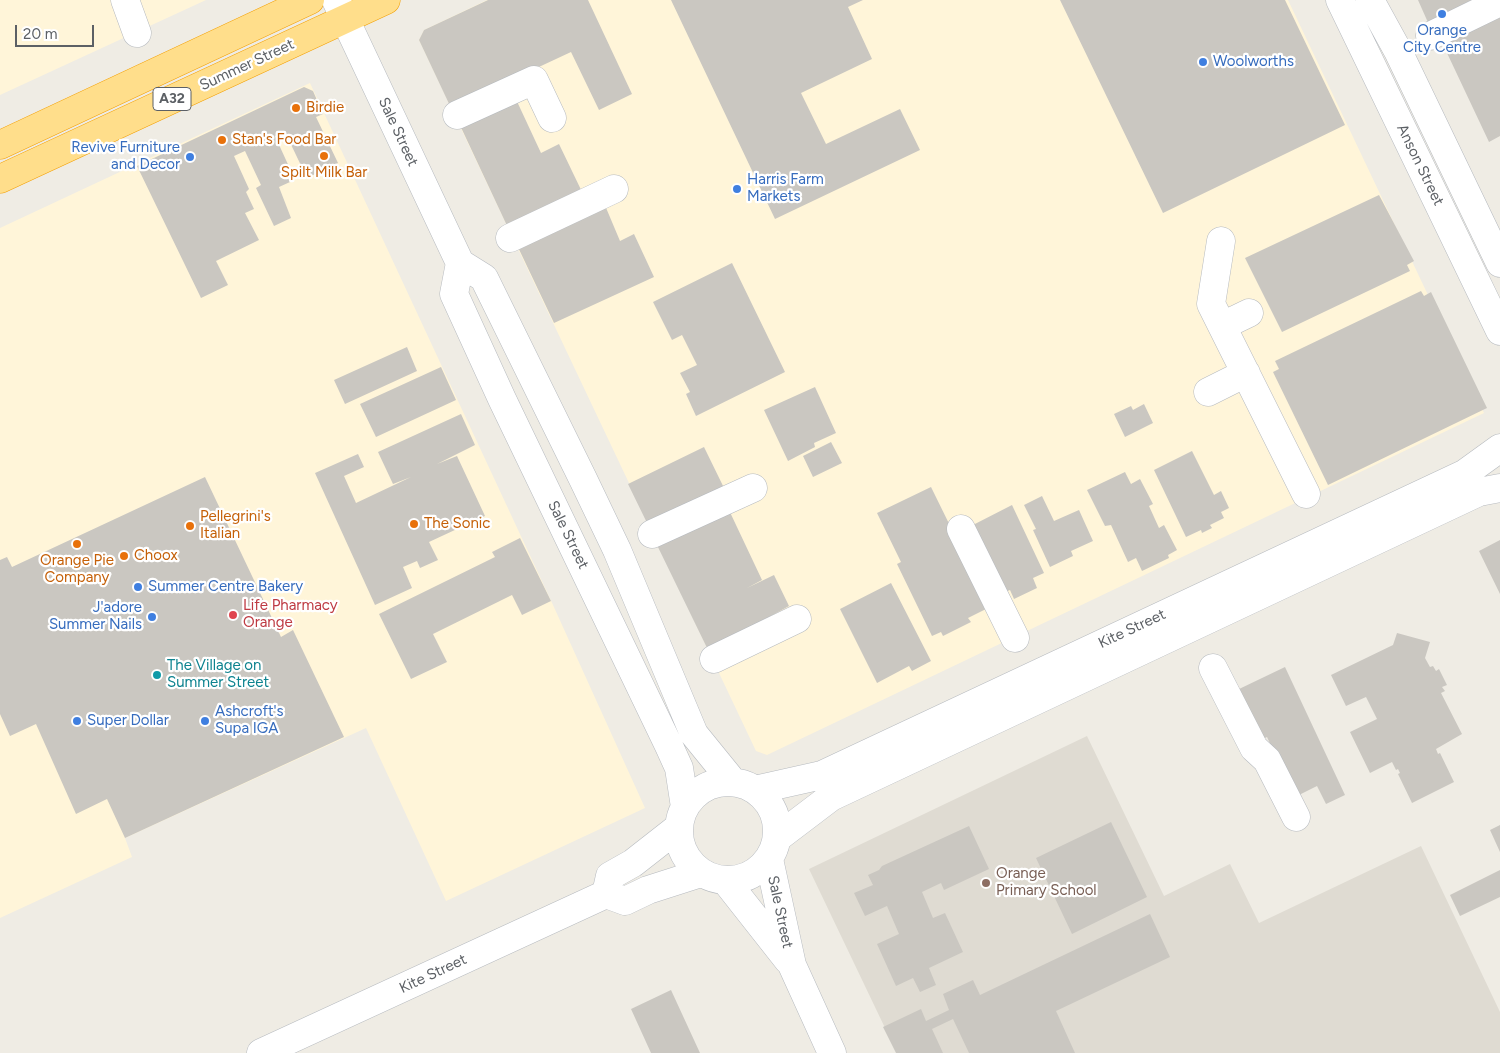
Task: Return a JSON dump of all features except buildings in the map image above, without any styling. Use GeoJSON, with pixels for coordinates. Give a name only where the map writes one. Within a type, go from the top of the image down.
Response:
{"type":"FeatureCollection","features":[{"type":"Feature","properties":{"kind":"highway","name":"A32"},"geometry":{"type":"LineString","coordinates":[[0,145],[310,0]]}},
{"type":"Feature","properties":{"kind":"highway","name":"Summer Street"},"geometry":{"type":"LineString","coordinates":[[0,179],[341,10],[386,0]]}},
{"type":"Feature","properties":{"kind":"street","name":"Anson Street"},"geometry":{"type":"LineString","coordinates":[[1340,0],[1500,331]]}},
{"type":"Feature","properties":{"kind":"street","name":"Anson Street"},"geometry":{"type":"LineString","coordinates":[[1370,0],[1398,51],[1500,263]]}},
{"type":"Feature","properties":{"kind":"street"},"geometry":{"type":"LineString","coordinates":[[132,2],[137,33]]}},
{"type":"Feature","properties":{"kind":"street"},"geometry":{"type":"LineString","coordinates":[[1430,36],[1500,2]]}},
{"type":"Feature","properties":{"kind":"street","name":"Sale Street"},"geometry":{"type":"LineString","coordinates":[[341,10],[460,263],[454,294],[502,399],[670,746],[679,768],[682,817]]}},
{"type":"Feature","properties":{"kind":"street"},"geometry":{"type":"LineString","coordinates":[[456,115],[534,80],[552,118]]}},
{"type":"Feature","properties":{"kind":"street"},"geometry":{"type":"LineString","coordinates":[[510,238],[614,189]]}},
{"type":"Feature","properties":{"kind":"street"},"geometry":{"type":"LineString","coordinates":[[1221,241],[1211,304],[1306,494]]}},
{"type":"Feature","properties":{"kind":"street"},"geometry":{"type":"LineString","coordinates":[[460,263],[484,278],[617,550],[694,734],[744,786],[766,799],[773,811],[777,824],[773,848],[757,871],[742,878],[713,876],[648,890],[625,901],[606,894],[610,876],[633,863],[682,817],[693,796],[705,787],[718,783],[744,786]]}},
{"type":"Feature","properties":{"kind":"street"},"geometry":{"type":"LineString","coordinates":[[1222,326],[1249,313]]}},
{"type":"Feature","properties":{"kind":"street"},"geometry":{"type":"LineString","coordinates":[[502,399],[523,358]]}},
{"type":"Feature","properties":{"kind":"street"},"geometry":{"type":"LineString","coordinates":[[1208,392],[1246,374]]}},
{"type":"Feature","properties":{"kind":"street","name":"Kite Street"},"geometry":{"type":"LineString","coordinates":[[744,786],[822,775],[1464,474],[1500,448]]}},
{"type":"Feature","properties":{"kind":"street"},"geometry":{"type":"LineString","coordinates":[[652,534],[753,488]]}},
{"type":"Feature","properties":{"kind":"street","name":"Kite Street"},"geometry":{"type":"LineString","coordinates":[[773,848],[831,797],[1470,497],[1500,488]]}},
{"type":"Feature","properties":{"kind":"street"},"geometry":{"type":"LineString","coordinates":[[961,529],[1015,638]]}},
{"type":"Feature","properties":{"kind":"street"},"geometry":{"type":"LineString","coordinates":[[714,659],[798,619]]}},
{"type":"Feature","properties":{"kind":"street"},"geometry":{"type":"LineString","coordinates":[[1213,668],[1254,748],[1267,760],[1296,817]]}},
{"type":"Feature","properties":{"kind":"street"},"geometry":{"type":"LineString","coordinates":[[682,817],[679,840],[683,853],[691,864],[713,876]]}},
{"type":"Feature","properties":{"kind":"street","name":"Sale Street"},"geometry":{"type":"LineString","coordinates":[[773,848],[792,965],[832,1053]]}},
{"type":"Feature","properties":{"kind":"street","name":"Sale Street"},"geometry":{"type":"LineString","coordinates":[[713,876],[792,965]]}},
{"type":"Feature","properties":{"kind":"street","name":"Kite Street"},"geometry":{"type":"LineString","coordinates":[[260,1053],[606,894]]}},
{"type":"Feature","properties":{"kind":"shaded area"},"geometry":{"type":"Polygon","coordinates":[[[0,0],[206,0],[0,95],[0,0]]]}},
{"type":"Feature","properties":{"kind":"shaded area"},"geometry":{"type":"Polygon","coordinates":[[[487,0],[1288,0],[1484,413],[767,755],[756,751],[419,40],[424,30],[487,0]]]}},
{"type":"Feature","properties":{"kind":"shaded area"},"geometry":{"type":"Polygon","coordinates":[[[310,83],[553,605],[645,808],[446,901],[366,728],[125,838],[132,857],[0,918],[0,228],[310,83]]]}},
{"type":"Feature","properties":{"kind":"shaded area","name":"Orange Primary School"},"geometry":{"type":"Polygon","coordinates":[[[1087,736],[1164,896],[1230,864],[1259,923],[1421,846],[1500,1012],[1500,1053],[897,1053],[809,869],[1087,736]]]}},
{"type":"Feature","properties":{"kind":"place","name":"Orange City Centre"},"geometry":{"type":"Point","coordinates":[1442,14]}},
{"type":"Feature","properties":{"kind":"place","name":"Woolworths"},"geometry":{"type":"Point","coordinates":[1203,62]}},
{"type":"Feature","properties":{"kind":"place","name":"Birdie"},"geometry":{"type":"Point","coordinates":[296,108]}},
{"type":"Feature","properties":{"kind":"place","name":"Stan's Food Bar"},"geometry":{"type":"Point","coordinates":[222,140]}},
{"type":"Feature","properties":{"kind":"place","name":"Spilt Milk Bar"},"geometry":{"type":"Point","coordinates":[324,156]}},
{"type":"Feature","properties":{"kind":"place","name":"Revive Furniture and Decor"},"geometry":{"type":"Point","coordinates":[190,157]}},
{"type":"Feature","properties":{"kind":"place","name":"Harris Farm Markets"},"geometry":{"type":"Point","coordinates":[737,189]}},
{"type":"Feature","properties":{"kind":"place","name":"The Sonic"},"geometry":{"type":"Point","coordinates":[414,524]}},
{"type":"Feature","properties":{"kind":"place","name":"Pellegrini's Italian"},"geometry":{"type":"Point","coordinates":[190,526]}},
{"type":"Feature","properties":{"kind":"place","name":"Orange Pie Company"},"geometry":{"type":"Point","coordinates":[77,544]}},
{"type":"Feature","properties":{"kind":"place","name":"Choox"},"geometry":{"type":"Point","coordinates":[124,556]}},
{"type":"Feature","properties":{"kind":"place","name":"Summer Centre Bakery"},"geometry":{"type":"Point","coordinates":[138,587]}},
{"type":"Feature","properties":{"kind":"place","name":"Life Pharmacy Orange"},"geometry":{"type":"Point","coordinates":[233,615]}},
{"type":"Feature","properties":{"kind":"place","name":"J'adore Summer Nails"},"geometry":{"type":"Point","coordinates":[152,617]}},
{"type":"Feature","properties":{"kind":"place","name":"The Village on Summer Street"},"geometry":{"type":"Point","coordinates":[157,675]}},
{"type":"Feature","properties":{"kind":"place","name":"Super Dollar"},"geometry":{"type":"Point","coordinates":[77,721]}},
{"type":"Feature","properties":{"kind":"place","name":"Ashcroft's Supa IGA"},"geometry":{"type":"Point","coordinates":[205,721]}},
{"type":"Feature","properties":{"kind":"place","name":"Orange Primary School"},"geometry":{"type":"Point","coordinates":[986,883]}}]}
